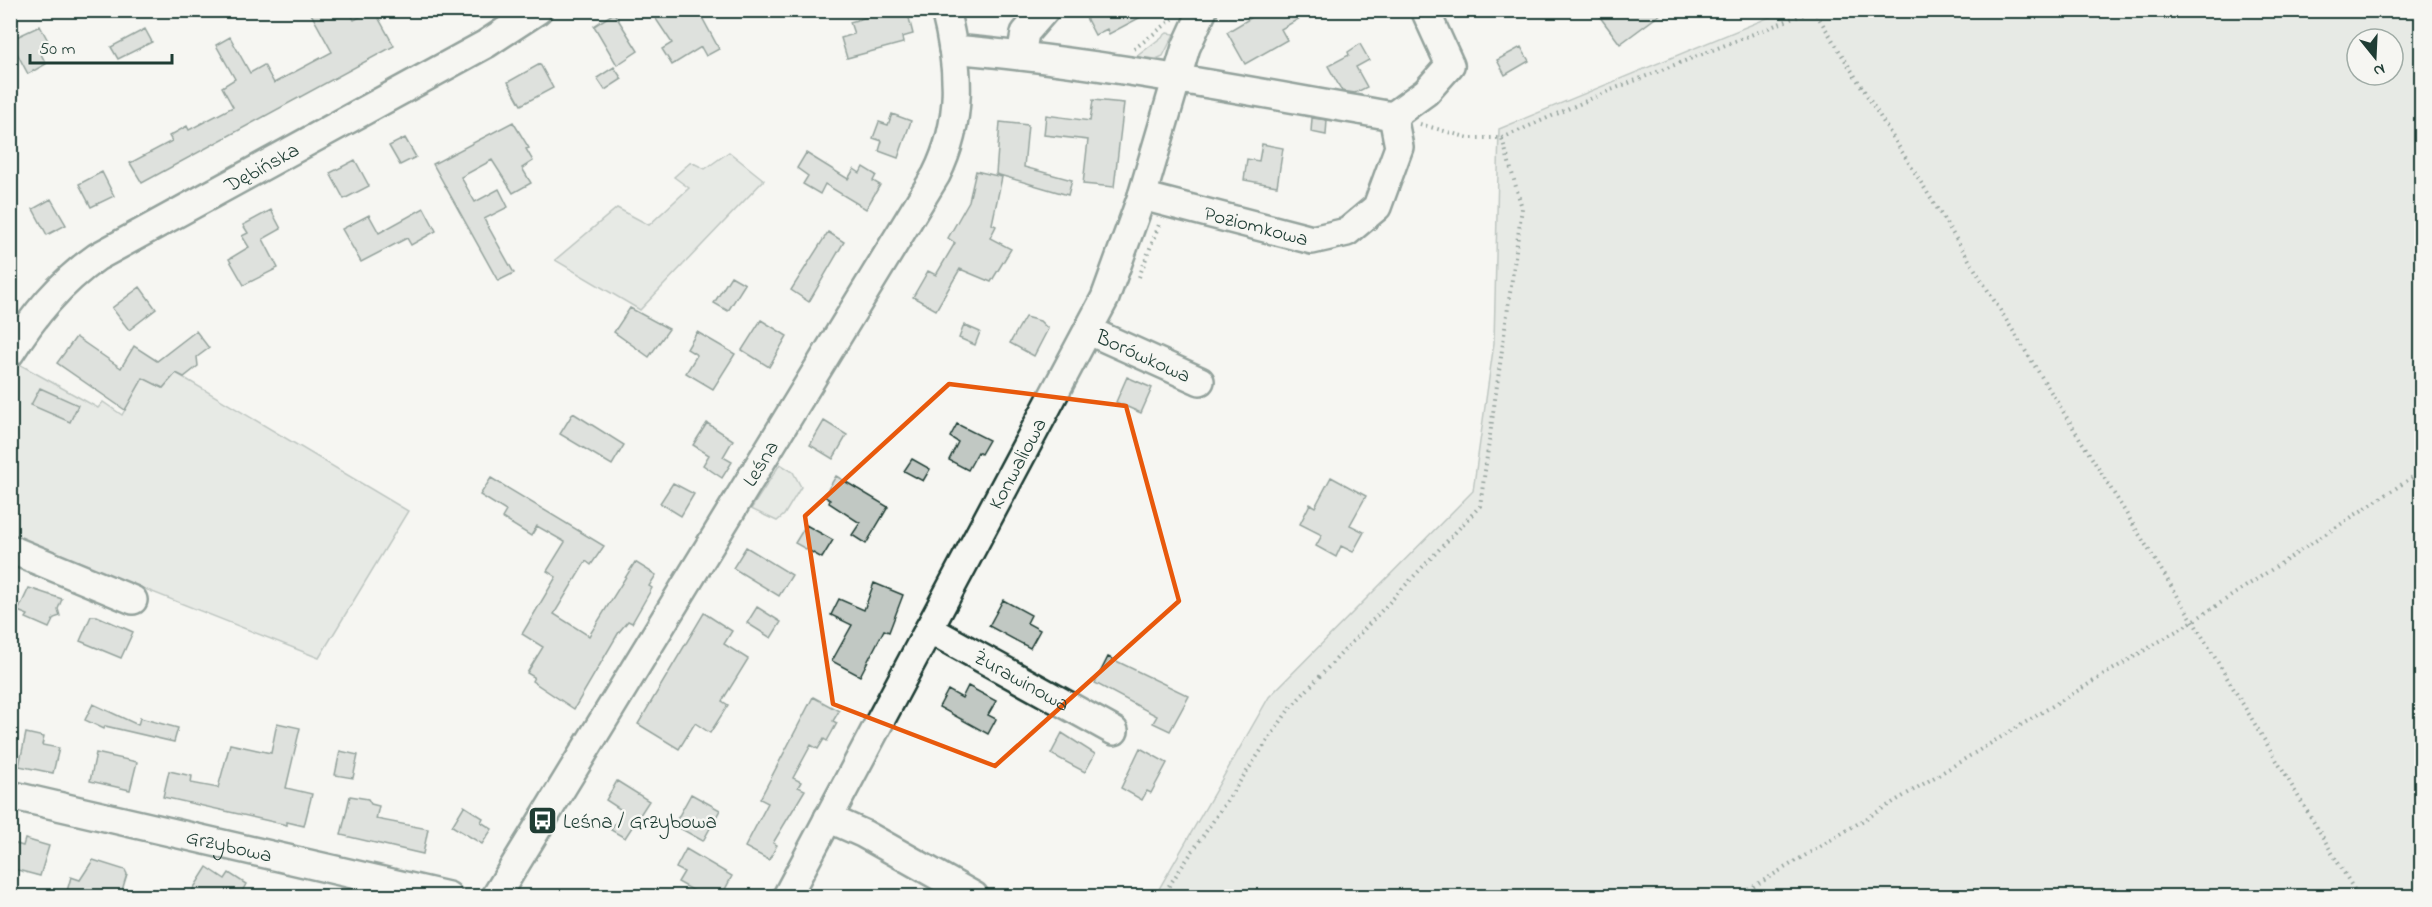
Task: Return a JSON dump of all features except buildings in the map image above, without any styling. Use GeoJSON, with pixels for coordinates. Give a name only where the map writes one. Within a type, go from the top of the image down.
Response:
{"type":"FeatureCollection","features":[{"type":"Feature","properties":{"kind":"street","name":"Dębińska"},"geometry":{"type":"LineString","coordinates":[[10,353],[47,301],[73,275],[97,257],[486,44],[538,10]]}},
{"type":"Feature","properties":{"kind":"street","name":"Leśna"},"geometry":{"type":"LineString","coordinates":[[496,897],[936,176],[948,147],[956,113],[958,90],[945,10]]}},
{"type":"Feature","properties":{"kind":"street"},"geometry":{"type":"LineString","coordinates":[[1021,56],[1025,33],[1045,10]]}},
{"type":"Feature","properties":{"kind":"street","name":"Konwaliowa"},"geometry":{"type":"LineString","coordinates":[[787,897],[1089,331],[1121,259],[1176,80],[1193,29],[1203,10]]}},
{"type":"Feature","properties":{"kind":"street"},"geometry":{"type":"LineString","coordinates":[[953,49],[1141,71],[1176,80],[1393,116],[1426,92],[1450,65],[1425,10]]}},
{"type":"Feature","properties":{"kind":"street","name":"Poziomkowa"},"geometry":{"type":"LineString","coordinates":[[1142,196],[1312,240],[1347,232],[1377,207],[1399,147],[1393,116]]}},
{"type":"Feature","properties":{"kind":"street","name":"Borówkowa"},"geometry":{"type":"LineString","coordinates":[[1089,331],[1200,381]]}},
{"type":"Feature","properties":{"kind":"street"},"geometry":{"type":"LineString","coordinates":[[10,549],[133,600]]}},
{"type":"Feature","properties":{"kind":"street","name":"Żurawinowa"},"geometry":{"type":"LineString","coordinates":[[929,629],[1114,731]]}},
{"type":"Feature","properties":{"kind":"street","name":"Grzybowa"},"geometry":{"type":"LineString","coordinates":[[10,795],[448,897]]}},
{"type":"Feature","properties":{"kind":"street"},"geometry":{"type":"LineString","coordinates":[[828,818],[864,834],[974,897]]}},
{"type":"Feature","properties":{"kind":"path"},"geometry":{"type":"LineString","coordinates":[[1393,116],[1469,138],[1502,138],[1611,90],[1814,10],[2193,621],[2358,897]]}},
{"type":"Feature","properties":{"kind":"path"},"geometry":{"type":"LineString","coordinates":[[1162,897],[1290,708],[1480,506],[1522,208],[1502,138]]}},
{"type":"Feature","properties":{"kind":"path"},"geometry":{"type":"LineString","coordinates":[[1738,897],[2193,621],[2421,471]]}},
{"type":"Feature","properties":{"kind":"highlighted area"},"geometry":{"type":"Polygon","coordinates":[[[949,384],[1126,406],[1179,601],[995,766],[833,704],[805,516],[949,384]]]}},
{"type":"Feature","properties":{"kind":"shaded area"},"geometry":{"type":"Polygon","coordinates":[[[1787,10],[2421,11],[2421,896],[1155,896],[1269,697],[1473,491],[1494,343],[1499,129],[1787,10]]]}},
{"type":"Feature","properties":{"kind":"shaded area"},"geometry":{"type":"Polygon","coordinates":[[[1167,33],[1174,34],[1163,56],[1156,59],[1136,57],[1167,33]]]}},
{"type":"Feature","properties":{"kind":"shaded area"},"geometry":{"type":"Polygon","coordinates":[[[729,152],[764,180],[640,310],[555,260],[617,208],[649,225],[689,188],[674,177],[691,162],[705,169],[729,152]]]}},
{"type":"Feature","properties":{"kind":"shaded area"},"geometry":{"type":"Polygon","coordinates":[[[19,364],[98,408],[103,402],[122,415],[143,378],[163,388],[176,373],[408,511],[319,658],[11,536],[11,383],[19,364]]]}},
{"type":"Feature","properties":{"kind":"shaded area"},"geometry":{"type":"Polygon","coordinates":[[[780,464],[793,472],[801,487],[784,515],[777,521],[751,509],[780,464]]]}},
{"type":"Feature","properties":{"kind":"place","name":"Leśna / Grzybowa"},"geometry":{"type":"Point","coordinates":[542,821]}}]}
